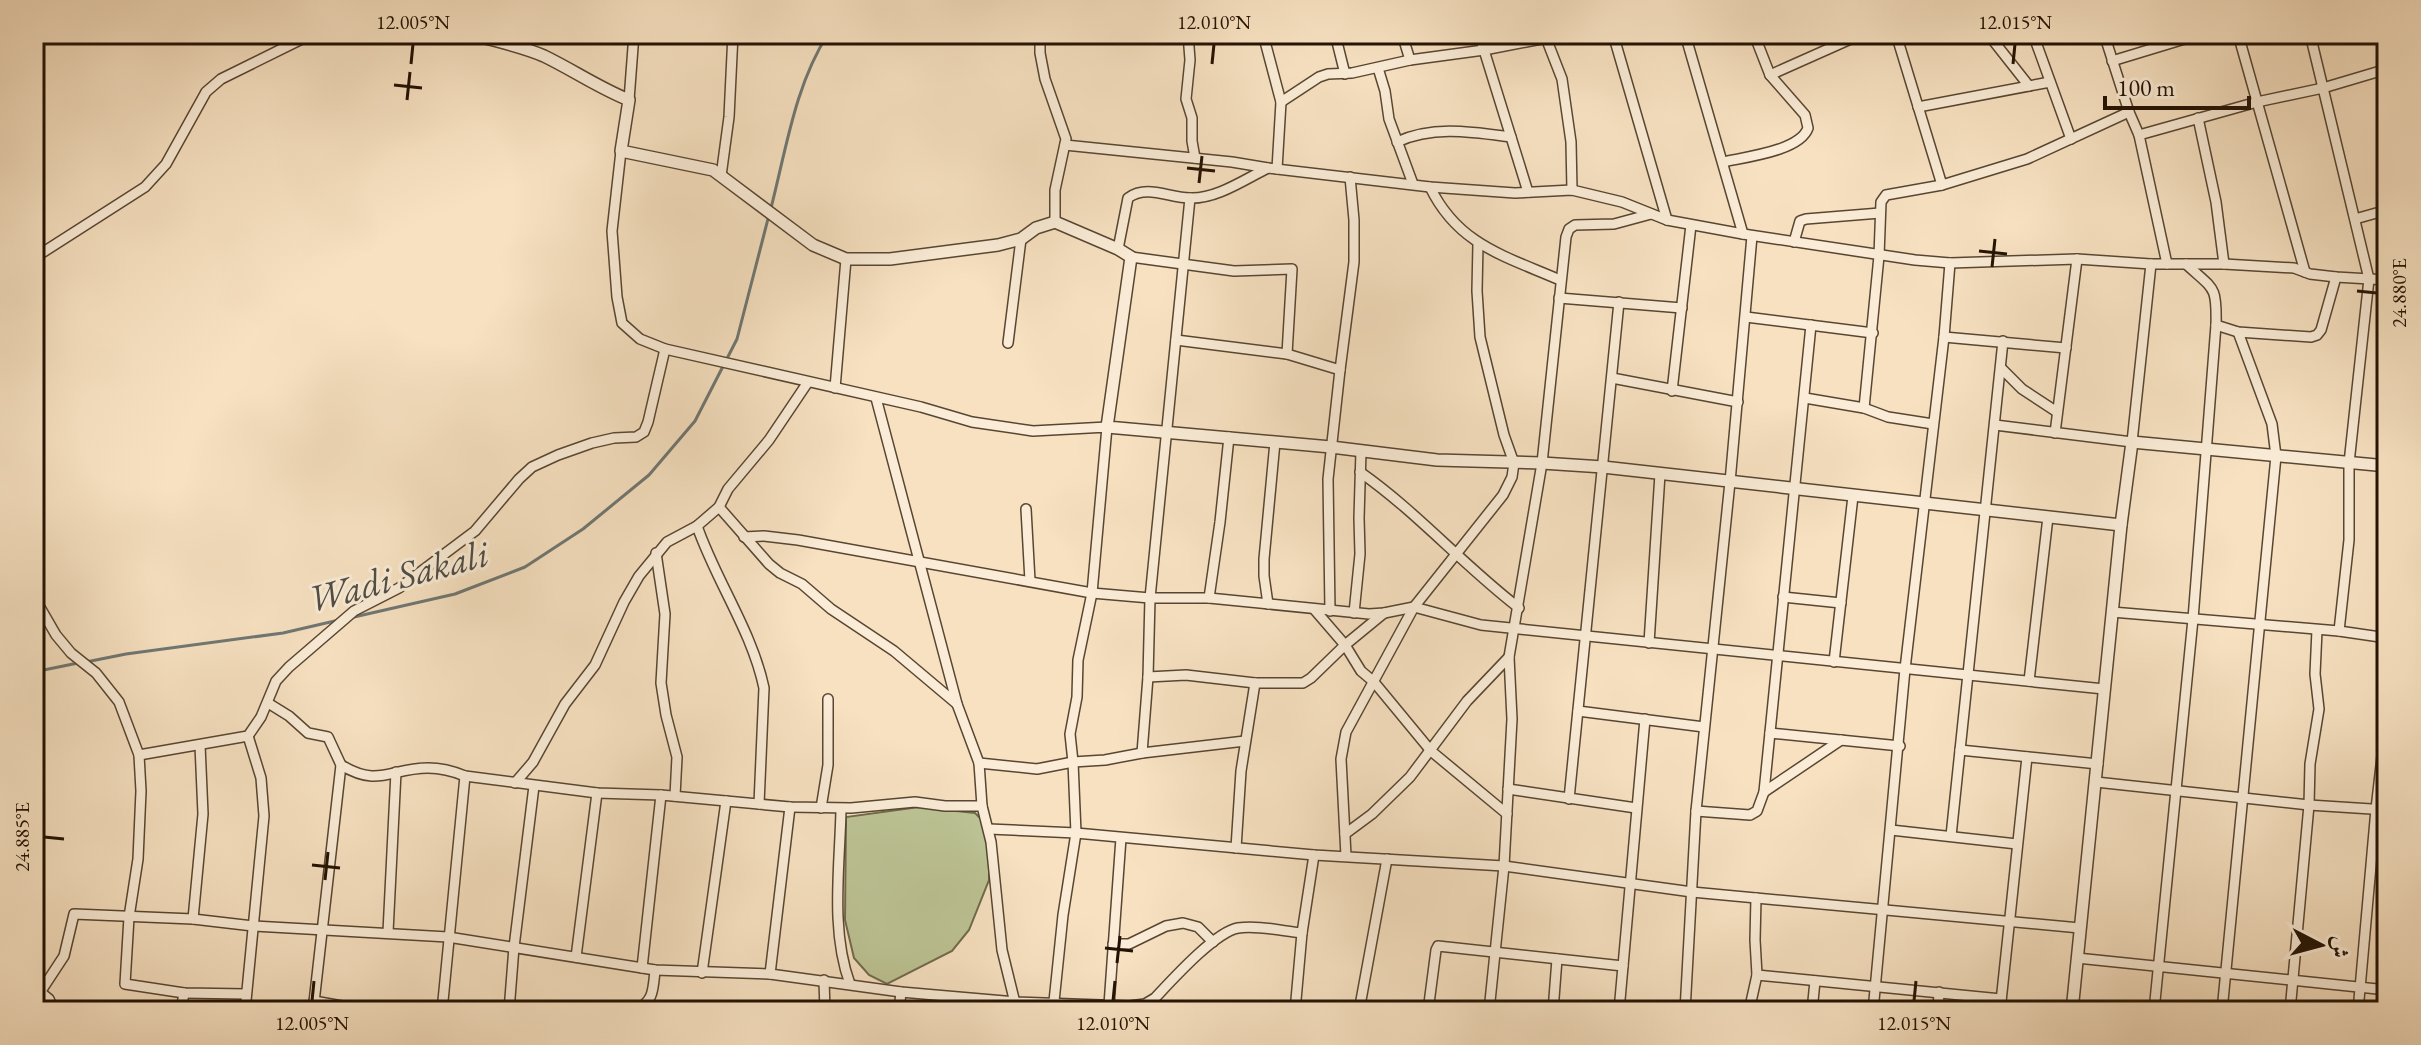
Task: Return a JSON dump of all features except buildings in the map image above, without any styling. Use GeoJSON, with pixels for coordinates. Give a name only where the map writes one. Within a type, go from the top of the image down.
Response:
{"type":"FeatureCollection","features":[{"type":"Feature","properties":{"kind":"street"},"geometry":{"type":"LineString","coordinates":[[34,258],[145,187],[166,164],[206,92],[221,79],[312,34]]}},
{"type":"Feature","properties":{"kind":"street"},"geometry":{"type":"LineString","coordinates":[[471,34],[495,37],[540,55],[629,100]]}},
{"type":"Feature","properties":{"kind":"street"},"geometry":{"type":"LineString","coordinates":[[634,34],[612,231],[617,297],[622,323],[640,339],[665,349],[972,422],[1033,431],[1107,427],[1467,462],[1603,467],[2121,525]]}},
{"type":"Feature","properties":{"kind":"street"},"geometry":{"type":"LineString","coordinates":[[721,176],[729,117],[733,34]]}},
{"type":"Feature","properties":{"kind":"street"},"geometry":{"type":"LineString","coordinates":[[1040,34],[1045,79],[1065,132],[1055,190],[1055,222]]}},
{"type":"Feature","properties":{"kind":"street"},"geometry":{"type":"LineString","coordinates":[[1188,34],[1190,60],[1186,99],[1192,118],[1195,158]]}},
{"type":"Feature","properties":{"kind":"street"},"geometry":{"type":"LineString","coordinates":[[1263,34],[1281,102],[1273,169]]}},
{"type":"Feature","properties":{"kind":"street"},"geometry":{"type":"LineString","coordinates":[[1335,34],[1345,74]]}},
{"type":"Feature","properties":{"kind":"street"},"geometry":{"type":"LineString","coordinates":[[1402,34],[1410,60]]}},
{"type":"Feature","properties":{"kind":"street"},"geometry":{"type":"LineString","coordinates":[[1479,34],[1528,192]]}},
{"type":"Feature","properties":{"kind":"street"},"geometry":{"type":"LineString","coordinates":[[1281,102],[1319,77],[1568,34]]}},
{"type":"Feature","properties":{"kind":"street"},"geometry":{"type":"LineString","coordinates":[[1613,34],[1667,220]]}},
{"type":"Feature","properties":{"kind":"street"},"geometry":{"type":"LineString","coordinates":[[1685,34],[1748,235],[1746,317],[1696,811],[1685,1011]]}},
{"type":"Feature","properties":{"kind":"street"},"geometry":{"type":"LineString","coordinates":[[1723,162],[1781,148],[1807,133],[1805,115],[1770,75],[1754,34]]}},
{"type":"Feature","properties":{"kind":"street"},"geometry":{"type":"LineString","coordinates":[[1770,75],[1862,34]]}},
{"type":"Feature","properties":{"kind":"street"},"geometry":{"type":"LineString","coordinates":[[1896,34],[1942,185]]}},
{"type":"Feature","properties":{"kind":"street"},"geometry":{"type":"LineString","coordinates":[[1988,34],[2029,86]]}},
{"type":"Feature","properties":{"kind":"street"},"geometry":{"type":"LineString","coordinates":[[2033,34],[2071,139]]}},
{"type":"Feature","properties":{"kind":"street"},"geometry":{"type":"LineString","coordinates":[[2104,34],[2139,135],[2167,264]]}},
{"type":"Feature","properties":{"kind":"street"},"geometry":{"type":"LineString","coordinates":[[2112,61],[2170,39],[2201,34]]}},
{"type":"Feature","properties":{"kind":"street"},"geometry":{"type":"LineString","coordinates":[[2238,34],[2305,272]]}},
{"type":"Feature","properties":{"kind":"street"},"geometry":{"type":"LineString","coordinates":[[2310,34],[2369,279],[2349,463],[2349,540],[2339,631]]}},
{"type":"Feature","properties":{"kind":"street"},"geometry":{"type":"LineString","coordinates":[[1546,38],[1562,79],[1571,142],[1572,190]]}},
{"type":"Feature","properties":{"kind":"street"},"geometry":{"type":"LineString","coordinates":[[1378,68],[1389,119],[1413,184]]}},
{"type":"Feature","properties":{"kind":"street"},"geometry":{"type":"LineString","coordinates":[[2139,135],[2387,69]]}},
{"type":"Feature","properties":{"kind":"street"},"geometry":{"type":"LineString","coordinates":[[1918,107],[2050,82]]}},
{"type":"Feature","properties":{"kind":"street"},"geometry":{"type":"LineString","coordinates":[[1864,408],[1873,333],[1881,202],[1886,195],[1942,185],[2027,159],[2129,112]]}},
{"type":"Feature","properties":{"kind":"street"},"geometry":{"type":"LineString","coordinates":[[2198,118],[2216,202],[2224,264]]}},
{"type":"Feature","properties":{"kind":"street"},"geometry":{"type":"LineString","coordinates":[[1397,142],[1410,136],[1441,131],[1511,137]]}},
{"type":"Feature","properties":{"kind":"street"},"geometry":{"type":"LineString","coordinates":[[1065,145],[1430,187],[1528,192],[1572,190],[1622,202],[1667,220],[1879,256],[1950,263],[2077,259],[2151,264],[2224,264],[2294,268],[2336,277],[2387,280]]}},
{"type":"Feature","properties":{"kind":"street"},"geometry":{"type":"LineString","coordinates":[[621,151],[713,170],[813,245],[846,259],[890,259],[998,245],[1021,239],[1036,228],[1055,222],[1131,257],[1245,272],[1292,269],[1287,354]]}},
{"type":"Feature","properties":{"kind":"street"},"geometry":{"type":"LineString","coordinates":[[1118,249],[1128,198],[1134,194],[1145,191],[1190,198],[1212,194],[1273,169]]}},
{"type":"Feature","properties":{"kind":"street"},"geometry":{"type":"LineString","coordinates":[[1330,611],[1328,479],[1354,262],[1350,177]]}},
{"type":"Feature","properties":{"kind":"street"},"geometry":{"type":"LineString","coordinates":[[1430,187],[1447,217],[1478,244],[1560,280]]}},
{"type":"Feature","properties":{"kind":"street"},"geometry":{"type":"LineString","coordinates":[[1142,753],[1150,598],[1190,198]]}},
{"type":"Feature","properties":{"kind":"street"},"geometry":{"type":"LineString","coordinates":[[2355,219],[2387,210]]}},
{"type":"Feature","properties":{"kind":"street"},"geometry":{"type":"LineString","coordinates":[[1794,242],[1800,221],[1880,213]]}},
{"type":"Feature","properties":{"kind":"street"},"geometry":{"type":"LineString","coordinates":[[1489,1011],[1507,814],[1512,719],[1509,657],[1542,463],[1560,280],[1569,229],[1575,225],[1614,224],[1652,214]]}},
{"type":"Feature","properties":{"kind":"street"},"geometry":{"type":"LineString","coordinates":[[1672,391],[1691,225]]}},
{"type":"Feature","properties":{"kind":"street"},"geometry":{"type":"LineString","coordinates":[[1008,343],[1021,239]]}},
{"type":"Feature","properties":{"kind":"street"},"geometry":{"type":"LineString","coordinates":[[1346,856],[1341,746],[1346,732],[1414,607],[1503,495],[1512,477],[1514,463],[1480,337],[1478,244]]}},
{"type":"Feature","properties":{"kind":"street"},"geometry":{"type":"LineString","coordinates":[[1054,1007],[1063,915],[1076,833],[1070,734],[1077,697],[1078,660],[1092,593],[1107,427],[1131,257]]}},
{"type":"Feature","properties":{"kind":"street"},"geometry":{"type":"LineString","coordinates":[[835,388],[846,259]]}},
{"type":"Feature","properties":{"kind":"street"},"geometry":{"type":"LineString","coordinates":[[2055,433],[2077,259]]}},
{"type":"Feature","properties":{"kind":"street"},"geometry":{"type":"LineString","coordinates":[[1873,1011],[1905,669],[1950,263]]}},
{"type":"Feature","properties":{"kind":"street"},"geometry":{"type":"LineString","coordinates":[[2072,1011],[2151,264]]}},
{"type":"Feature","properties":{"kind":"street"},"geometry":{"type":"LineString","coordinates":[[2154,1011],[2193,619],[2216,325],[2216,294],[2186,264]]}},
{"type":"Feature","properties":{"kind":"street"},"geometry":{"type":"LineString","coordinates":[[2216,325],[2238,332],[2317,335],[2336,277]]}},
{"type":"Feature","properties":{"kind":"street"},"geometry":{"type":"LineString","coordinates":[[1559,298],[1682,308]]}},
{"type":"Feature","properties":{"kind":"street"},"geometry":{"type":"LineString","coordinates":[[1569,799],[1619,302]]}},
{"type":"Feature","properties":{"kind":"street"},"geometry":{"type":"LineString","coordinates":[[1746,317],[1873,333]]}},
{"type":"Feature","properties":{"kind":"street"},"geometry":{"type":"LineString","coordinates":[[1696,811],[1750,815],[1757,811],[1764,792],[1811,325]]}},
{"type":"Feature","properties":{"kind":"street"},"geometry":{"type":"LineString","coordinates":[[2222,1011],[2276,456],[2272,424],[2238,332]]}},
{"type":"Feature","properties":{"kind":"street"},"geometry":{"type":"LineString","coordinates":[[1944,337],[2066,348]]}},
{"type":"Feature","properties":{"kind":"street"},"geometry":{"type":"LineString","coordinates":[[1176,340],[1287,354],[1340,370]]}},
{"type":"Feature","properties":{"kind":"street"},"geometry":{"type":"LineString","coordinates":[[1951,836],[2003,341]]}},
{"type":"Feature","properties":{"kind":"street"},"geometry":{"type":"LineString","coordinates":[[139,755],[248,736],[281,675],[354,611],[399,588],[475,531],[532,467],[592,443],[636,437],[644,432],[665,349]]}},
{"type":"Feature","properties":{"kind":"street"},"geometry":{"type":"LineString","coordinates":[[2001,368],[2022,389],[2057,412]]}},
{"type":"Feature","properties":{"kind":"street"},"geometry":{"type":"LineString","coordinates":[[1612,378],[1738,402]]}},
{"type":"Feature","properties":{"kind":"street"},"geometry":{"type":"LineString","coordinates":[[515,783],[533,762],[565,704],[595,665],[639,576],[667,542],[697,526],[719,507],[734,480],[769,440],[808,382]]}},
{"type":"Feature","properties":{"kind":"street"},"geometry":{"type":"LineString","coordinates":[[876,398],[957,704],[979,763],[1002,950],[1016,1007]]}},
{"type":"Feature","properties":{"kind":"street"},"geometry":{"type":"LineString","coordinates":[[1805,398],[1933,424]]}},
{"type":"Feature","properties":{"kind":"street"},"geometry":{"type":"LineString","coordinates":[[1995,425],[2132,442],[2387,466]]}},
{"type":"Feature","properties":{"kind":"street"},"geometry":{"type":"LineString","coordinates":[[1209,598],[1229,437]]}},
{"type":"Feature","properties":{"kind":"street"},"geometry":{"type":"LineString","coordinates":[[1268,604],[1264,559],[1275,442]]}},
{"type":"Feature","properties":{"kind":"street"},"geometry":{"type":"LineString","coordinates":[[1354,613],[1360,554],[1361,451]]}},
{"type":"Feature","properties":{"kind":"street"},"geometry":{"type":"LineString","coordinates":[[1360,472],[1398,500],[1484,581],[1519,608]]}},
{"type":"Feature","properties":{"kind":"street"},"geometry":{"type":"LineString","coordinates":[[1649,643],[1660,474]]}},
{"type":"Feature","properties":{"kind":"street"},"geometry":{"type":"LineString","coordinates":[[1834,662],[1853,496]]}},
{"type":"Feature","properties":{"kind":"street"},"geometry":{"type":"LineString","coordinates":[[719,507],[769,564],[802,584],[831,609],[894,651],[957,704]]}},
{"type":"Feature","properties":{"kind":"street"},"geometry":{"type":"LineString","coordinates":[[1026,509],[1030,581]]}},
{"type":"Feature","properties":{"kind":"street"},"geometry":{"type":"LineString","coordinates":[[2029,681],[2048,517]]}},
{"type":"Feature","properties":{"kind":"street"},"geometry":{"type":"LineString","coordinates":[[697,526],[708,558],[761,674],[764,688],[759,804]]}},
{"type":"Feature","properties":{"kind":"street"},"geometry":{"type":"LineString","coordinates":[[744,537],[798,540],[1092,593],[1150,598],[1209,598],[1354,613],[1384,613],[1414,607],[1465,622],[1515,628],[2104,689]]}},
{"type":"Feature","properties":{"kind":"street"},"geometry":{"type":"LineString","coordinates":[[656,553],[665,614],[661,683],[677,757],[675,796]]}},
{"type":"Feature","properties":{"kind":"street"},"geometry":{"type":"LineString","coordinates":[[34,597],[56,635],[71,653],[96,673],[119,702],[139,755],[138,859],[129,917],[125,984],[184,993],[246,994]]}},
{"type":"Feature","properties":{"kind":"street"},"geometry":{"type":"LineString","coordinates":[[1783,597],[1841,603]]}},
{"type":"Feature","properties":{"kind":"street"},"geometry":{"type":"LineString","coordinates":[[1314,609],[1345,645],[1361,671],[1374,682],[1431,751],[1507,814]]}},
{"type":"Feature","properties":{"kind":"street"},"geometry":{"type":"LineString","coordinates":[[2112,612],[2339,631],[2387,638]]}},
{"type":"Feature","properties":{"kind":"street"},"geometry":{"type":"LineString","coordinates":[[1148,677],[1186,675],[1255,683],[1303,683],[1384,613]]}},
{"type":"Feature","properties":{"kind":"street"},"geometry":{"type":"LineString","coordinates":[[2290,1011],[2310,764],[2319,709],[2315,674],[2317,630]]}},
{"type":"Feature","properties":{"kind":"street"},"geometry":{"type":"LineString","coordinates":[[1345,834],[1398,789],[1431,751],[1467,701],[1509,657]]}},
{"type":"Feature","properties":{"kind":"street"},"geometry":{"type":"LineString","coordinates":[[1236,848],[1245,741],[1255,683]]}},
{"type":"Feature","properties":{"kind":"street"},"geometry":{"type":"LineString","coordinates":[[821,808],[828,765],[828,699]]}},
{"type":"Feature","properties":{"kind":"street"},"geometry":{"type":"LineString","coordinates":[[268,703],[308,733],[328,737],[341,765],[314,1006],[370,1011]]}},
{"type":"Feature","properties":{"kind":"street"},"geometry":{"type":"LineString","coordinates":[[1578,711],[1704,727]]}},
{"type":"Feature","properties":{"kind":"street"},"geometry":{"type":"LineString","coordinates":[[2358,1011],[2387,713]]}},
{"type":"Feature","properties":{"kind":"street"},"geometry":{"type":"LineString","coordinates":[[1619,1011],[1645,719]]}},
{"type":"Feature","properties":{"kind":"street"},"geometry":{"type":"LineString","coordinates":[[1770,733],[1900,746]]}},
{"type":"Feature","properties":{"kind":"street"},"geometry":{"type":"LineString","coordinates":[[245,1011],[264,816],[261,778],[248,736]]}},
{"type":"Feature","properties":{"kind":"street"},"geometry":{"type":"LineString","coordinates":[[1764,792],[1841,740]]}},
{"type":"Feature","properties":{"kind":"street"},"geometry":{"type":"LineString","coordinates":[[979,763],[1037,769],[1245,741]]}},
{"type":"Feature","properties":{"kind":"street"},"geometry":{"type":"LineString","coordinates":[[193,919],[203,814],[200,745]]}},
{"type":"Feature","properties":{"kind":"street"},"geometry":{"type":"LineString","coordinates":[[1960,750],[2098,764]]}},
{"type":"Feature","properties":{"kind":"street"},"geometry":{"type":"LineString","coordinates":[[2000,1011],[2027,757]]}},
{"type":"Feature","properties":{"kind":"street"},"geometry":{"type":"LineString","coordinates":[[341,765],[380,778],[396,772],[428,768],[450,770],[465,776],[597,793],[675,796],[790,807],[841,809],[915,802],[982,806]]}},
{"type":"Feature","properties":{"kind":"street"},"geometry":{"type":"LineString","coordinates":[[388,932],[396,772]]}},
{"type":"Feature","properties":{"kind":"street"},"geometry":{"type":"LineString","coordinates":[[442,1011],[465,776]]}},
{"type":"Feature","properties":{"kind":"street"},"geometry":{"type":"LineString","coordinates":[[2096,782],[2309,805],[2387,810]]}},
{"type":"Feature","properties":{"kind":"street"},"geometry":{"type":"LineString","coordinates":[[509,1011],[534,786]]}},
{"type":"Feature","properties":{"kind":"street"},"geometry":{"type":"LineString","coordinates":[[1508,789],[1636,808]]}},
{"type":"Feature","properties":{"kind":"street"},"geometry":{"type":"LineString","coordinates":[[576,957],[597,793]]}},
{"type":"Feature","properties":{"kind":"street"},"geometry":{"type":"LineString","coordinates":[[642,968],[661,795]]}},
{"type":"Feature","properties":{"kind":"street"},"geometry":{"type":"LineString","coordinates":[[702,973],[726,801]]}},
{"type":"Feature","properties":{"kind":"street"},"geometry":{"type":"LineString","coordinates":[[770,974],[790,807]]}},
{"type":"Feature","properties":{"kind":"street"},"geometry":{"type":"LineString","coordinates":[[841,809],[839,923],[843,964],[850,984]]}},
{"type":"Feature","properties":{"kind":"street"},"geometry":{"type":"LineString","coordinates":[[989,829],[1076,833],[1314,855],[1504,866],[1692,892],[2080,928]]}},
{"type":"Feature","properties":{"kind":"street"},"geometry":{"type":"LineString","coordinates":[[1891,830],[2017,844]]}},
{"type":"Feature","properties":{"kind":"street"},"geometry":{"type":"LineString","coordinates":[[1109,1005],[1121,838]]}},
{"type":"Feature","properties":{"kind":"street"},"geometry":{"type":"LineString","coordinates":[[1295,1011],[1302,933],[1314,855]]}},
{"type":"Feature","properties":{"kind":"street"},"geometry":{"type":"LineString","coordinates":[[1359,1011],[1387,859]]}},
{"type":"Feature","properties":{"kind":"street"},"geometry":{"type":"LineString","coordinates":[[1749,1011],[1757,975],[1756,898]]}},
{"type":"Feature","properties":{"kind":"street"},"geometry":{"type":"LineString","coordinates":[[54,1011],[49,999],[38,989],[64,956],[74,914],[448,937],[655,970],[770,974],[1016,1007],[1145,1004],[1213,942],[1234,929],[1247,927],[1302,933]]}},
{"type":"Feature","properties":{"kind":"street"},"geometry":{"type":"LineString","coordinates":[[1113,944],[1129,944],[1166,926],[1183,923],[1198,927],[1213,942]]}},
{"type":"Feature","properties":{"kind":"street"},"geometry":{"type":"LineString","coordinates":[[1428,1011],[1438,946],[1623,966]]}},
{"type":"Feature","properties":{"kind":"street"},"geometry":{"type":"LineString","coordinates":[[2077,958],[2387,990]]}},
{"type":"Feature","properties":{"kind":"street"},"geometry":{"type":"LineString","coordinates":[[1553,1011],[1557,959]]}},
{"type":"Feature","properties":{"kind":"street"},"geometry":{"type":"LineString","coordinates":[[634,1011],[649,1002],[655,970]]}},
{"type":"Feature","properties":{"kind":"street"},"geometry":{"type":"LineString","coordinates":[[1757,975],[2001,999]]}},
{"type":"Feature","properties":{"kind":"street"},"geometry":{"type":"LineString","coordinates":[[824,980],[825,1011]]}},
{"type":"Feature","properties":{"kind":"street"},"geometry":{"type":"LineString","coordinates":[[1812,1011],[1815,981]]}},
{"type":"Feature","properties":{"kind":"street"},"geometry":{"type":"LineString","coordinates":[[899,1011],[901,992]]}},
{"type":"Feature","properties":{"kind":"street"},"geometry":{"type":"LineString","coordinates":[[1938,1011],[1939,992]]}},
{"type":"Feature","properties":{"kind":"street"},"geometry":{"type":"LineString","coordinates":[[181,1011],[184,993]]}},
{"type":"Feature","properties":{"kind":"green space"},"geometry":{"type":"Polygon","coordinates":[[[919,807],[975,813],[984,822],[989,880],[969,930],[952,951],[887,984],[869,975],[854,958],[845,920],[846,817],[919,807]]]}},
{"type":"Feature","properties":{"kind":"waterway","name":"Wadi Sakali"},"geometry":{"type":"LineString","coordinates":[[771,208],[799,96],[828,34]]}},
{"type":"Feature","properties":{"kind":"waterway","name":"Wadi Sakali"},"geometry":{"type":"LineString","coordinates":[[354,617],[455,594],[525,567],[583,529],[649,475],[695,421],[737,339],[769,215]]}},
{"type":"Feature","properties":{"kind":"waterway","name":"Wadi Sakali"},"geometry":{"type":"LineString","coordinates":[[86,662],[283,633],[339,620]]}},
{"type":"Feature","properties":{"kind":"waterway","name":"Wadi Sakali"},"geometry":{"type":"LineString","coordinates":[[34,672],[78,663]]}}]}
